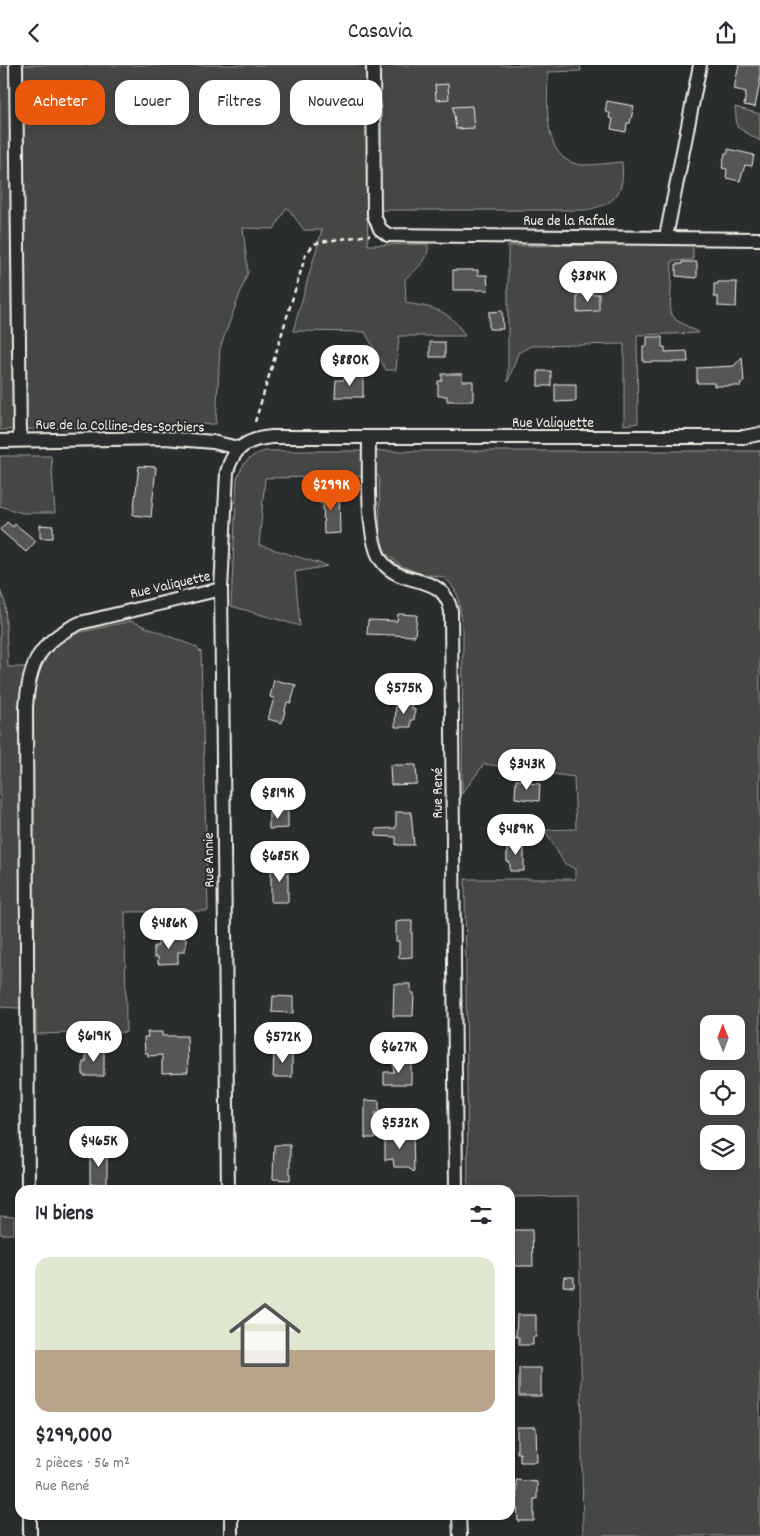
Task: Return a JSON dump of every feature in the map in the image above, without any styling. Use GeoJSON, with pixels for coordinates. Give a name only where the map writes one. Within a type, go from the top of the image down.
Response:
{"type":"FeatureCollection","features":[{"type":"Feature","properties":{"kind":"street"},"geometry":{"type":"LineString","coordinates":[[16,65],[20,440]]}},
{"type":"Feature","properties":{"kind":"street"},"geometry":{"type":"LineString","coordinates":[[373,65],[374,215],[380,229]]}},
{"type":"Feature","properties":{"kind":"street"},"geometry":{"type":"LineString","coordinates":[[666,237],[700,65]]}},
{"type":"Feature","properties":{"kind":"street","name":"Rue de la Rafale"},"geometry":{"type":"LineString","coordinates":[[380,229],[393,237],[760,239]]}},
{"type":"Feature","properties":{"kind":"street","name":"Rue Valiquette"},"geometry":{"type":"LineString","coordinates":[[28,1185],[26,707],[31,670],[40,652],[52,639],[80,623],[221,589],[227,473],[233,455],[238,448],[248,442],[262,438],[744,437],[760,434]]}},
{"type":"Feature","properties":{"kind":"street","name":"Rue de la Colline-des-Sorbiers"},"geometry":{"type":"LineString","coordinates":[[0,441],[165,438],[213,442],[238,448]]}},
{"type":"Feature","properties":{"kind":"street","name":"Rue René"},"geometry":{"type":"LineString","coordinates":[[369,439],[372,525],[377,553],[385,565],[396,574],[437,587],[446,597],[451,611],[456,1185]]}},
{"type":"Feature","properties":{"kind":"street","name":"Rue Annie"},"geometry":{"type":"LineString","coordinates":[[221,589],[228,1185]]}},
{"type":"Feature","properties":{"kind":"street"},"geometry":{"type":"LineString","coordinates":[[30,1520],[30,1536]]}},
{"type":"Feature","properties":{"kind":"street"},"geometry":{"type":"LineString","coordinates":[[230,1520],[230,1536]]}},
{"type":"Feature","properties":{"kind":"street"},"geometry":{"type":"LineString","coordinates":[[459,1520],[460,1536]]}},
{"type":"Feature","properties":{"kind":"path"},"geometry":{"type":"LineString","coordinates":[[255,422],[306,254],[314,244],[368,236],[380,229]]}},
{"type":"Feature","properties":{"kind":"shaded area"},"geometry":{"type":"Polygon","coordinates":[[[0,65],[580,65],[581,71],[548,72],[548,114],[553,143],[560,154],[570,162],[584,165],[622,162],[623,173],[620,189],[611,200],[586,210],[367,210],[368,245],[428,244],[425,260],[405,279],[406,303],[440,311],[453,320],[465,336],[399,336],[396,370],[386,370],[365,332],[293,331],[322,230],[304,230],[287,207],[274,229],[243,228],[248,272],[220,348],[216,424],[0,430],[0,65]]]}},
{"type":"Feature","properties":{"kind":"shaded area"},"geometry":{"type":"Polygon","coordinates":[[[735,107],[760,114],[760,141],[737,127],[735,107]]]}},
{"type":"Feature","properties":{"kind":"shaded area"},"geometry":{"type":"Polygon","coordinates":[[[693,244],[693,260],[672,261],[670,312],[676,320],[699,333],[637,335],[638,423],[624,425],[624,344],[531,346],[518,353],[508,382],[508,246],[693,244]]]}},
{"type":"Feature","properties":{"kind":"shaded area"},"geometry":{"type":"Polygon","coordinates":[[[265,451],[760,451],[760,1536],[583,1536],[579,1196],[515,1197],[515,1185],[468,1185],[465,879],[575,879],[575,869],[564,863],[545,830],[576,829],[574,777],[484,764],[462,794],[463,630],[458,596],[451,584],[443,577],[419,573],[401,566],[386,553],[380,537],[379,476],[265,478],[259,545],[328,566],[295,572],[300,626],[231,606],[237,479],[247,461],[265,451]]]}},
{"type":"Feature","properties":{"kind":"shaded area"},"geometry":{"type":"Polygon","coordinates":[[[0,456],[51,456],[55,513],[22,513],[0,506],[0,456]]]}},
{"type":"Feature","properties":{"kind":"shaded area"},"geometry":{"type":"Polygon","coordinates":[[[0,590],[5,602],[8,667],[41,667],[48,653],[62,640],[81,632],[131,621],[196,647],[201,652],[208,911],[125,912],[126,1032],[36,1034],[36,1009],[0,1007],[0,590]]]}},
{"type":"Feature","properties":{"kind":"shaded area"},"geometry":{"type":"Polygon","coordinates":[[[0,1216],[14,1217],[14,1234],[0,1234],[0,1216]]]}},
{"type":"Feature","properties":{"kind":"building"},"geometry":{"type":"Polygon","coordinates":[[[739,65],[760,65],[760,82],[755,107],[744,105],[746,92],[734,89],[739,65]]]}},
{"type":"Feature","properties":{"kind":"building"},"geometry":{"type":"Polygon","coordinates":[[[448,84],[449,99],[436,100],[435,85],[448,84]]]}},
{"type":"Feature","properties":{"kind":"building"},"geometry":{"type":"Polygon","coordinates":[[[607,101],[634,106],[630,123],[627,123],[626,132],[611,129],[613,119],[609,118],[610,113],[605,112],[607,101]]]}},
{"type":"Feature","properties":{"kind":"building"},"geometry":{"type":"Polygon","coordinates":[[[472,106],[474,128],[456,129],[453,107],[472,106]]]}},
{"type":"Feature","properties":{"kind":"building"},"geometry":{"type":"Polygon","coordinates":[[[728,149],[754,155],[752,166],[745,165],[740,181],[726,178],[727,169],[722,168],[725,153],[728,153],[728,149]]]}},
{"type":"Feature","properties":{"kind":"building"},"geometry":{"type":"Polygon","coordinates":[[[682,262],[697,262],[697,278],[676,276],[676,264],[682,264],[682,262]]]}},
{"type":"Feature","properties":{"kind":"building"},"geometry":{"type":"Polygon","coordinates":[[[453,270],[478,270],[478,275],[487,275],[488,290],[453,290],[453,270]]]}},
{"type":"Feature","properties":{"kind":"building"},"geometry":{"type":"Polygon","coordinates":[[[718,282],[737,282],[736,307],[718,306],[718,297],[714,297],[714,284],[718,284],[718,282]]]}},
{"type":"Feature","properties":{"kind":"building"},"geometry":{"type":"Polygon","coordinates":[[[577,294],[599,294],[599,311],[577,312],[577,294]]]}},
{"type":"Feature","properties":{"kind":"building"},"geometry":{"type":"Polygon","coordinates":[[[502,311],[503,329],[489,329],[489,312],[502,311]]]}},
{"type":"Feature","properties":{"kind":"building"},"geometry":{"type":"Polygon","coordinates":[[[647,337],[662,337],[662,347],[665,347],[665,352],[687,351],[688,362],[643,362],[643,346],[647,346],[647,337]]]}},
{"type":"Feature","properties":{"kind":"building"},"geometry":{"type":"Polygon","coordinates":[[[430,342],[445,342],[445,357],[430,357],[430,342]]]}},
{"type":"Feature","properties":{"kind":"building"},"geometry":{"type":"Polygon","coordinates":[[[742,357],[744,382],[741,382],[741,386],[714,386],[714,383],[697,383],[697,368],[734,366],[742,357]]]}},
{"type":"Feature","properties":{"kind":"building"},"geometry":{"type":"Polygon","coordinates":[[[538,371],[551,371],[551,386],[538,386],[538,371]]]}},
{"type":"Feature","properties":{"kind":"building"},"geometry":{"type":"Polygon","coordinates":[[[442,374],[462,374],[462,381],[473,381],[473,401],[447,401],[447,396],[438,396],[438,381],[442,381],[442,374]]]}},
{"type":"Feature","properties":{"kind":"building"},"geometry":{"type":"Polygon","coordinates":[[[346,376],[363,376],[363,397],[335,397],[336,380],[343,380],[346,376]]]}},
{"type":"Feature","properties":{"kind":"building"},"geometry":{"type":"Polygon","coordinates":[[[555,384],[576,384],[576,401],[555,402],[555,384]]]}},
{"type":"Feature","properties":{"kind":"building"},"geometry":{"type":"Polygon","coordinates":[[[139,466],[156,467],[151,517],[133,515],[139,466]]]}},
{"type":"Feature","properties":{"kind":"building"},"geometry":{"type":"Polygon","coordinates":[[[339,492],[340,533],[324,534],[323,503],[319,503],[318,493],[339,492]]]}},
{"type":"Feature","properties":{"kind":"building"},"geometry":{"type":"Polygon","coordinates":[[[7,522],[13,527],[15,524],[36,541],[26,552],[0,530],[7,522]]]}},
{"type":"Feature","properties":{"kind":"building"},"geometry":{"type":"Polygon","coordinates":[[[40,525],[53,526],[53,538],[40,538],[40,525]]]}},
{"type":"Feature","properties":{"kind":"building"},"geometry":{"type":"Polygon","coordinates":[[[398,614],[417,615],[415,636],[367,634],[368,620],[397,621],[398,614]]]}},
{"type":"Feature","properties":{"kind":"building"},"geometry":{"type":"Polygon","coordinates":[[[274,680],[296,685],[291,703],[287,702],[282,723],[268,719],[274,698],[270,697],[274,680]]]}},
{"type":"Feature","properties":{"kind":"building"},"geometry":{"type":"Polygon","coordinates":[[[396,702],[406,702],[406,704],[412,705],[412,709],[415,709],[414,720],[411,720],[411,727],[395,727],[396,702]]]}},
{"type":"Feature","properties":{"kind":"building"},"geometry":{"type":"Polygon","coordinates":[[[390,765],[416,765],[417,784],[391,785],[390,765]]]}},
{"type":"Feature","properties":{"kind":"building"},"geometry":{"type":"Polygon","coordinates":[[[516,780],[528,780],[528,783],[540,784],[539,801],[515,798],[516,780]]]}},
{"type":"Feature","properties":{"kind":"building"},"geometry":{"type":"Polygon","coordinates":[[[269,811],[288,811],[288,828],[269,829],[269,811]]]}},
{"type":"Feature","properties":{"kind":"building"},"geometry":{"type":"Polygon","coordinates":[[[396,812],[411,812],[414,845],[396,845],[396,837],[376,836],[376,829],[396,828],[396,812]]]}},
{"type":"Feature","properties":{"kind":"building"},"geometry":{"type":"Polygon","coordinates":[[[507,842],[524,842],[524,871],[510,871],[510,862],[507,862],[507,842]]]}},
{"type":"Feature","properties":{"kind":"building"},"geometry":{"type":"Polygon","coordinates":[[[271,863],[288,863],[288,902],[271,902],[271,863]]]}},
{"type":"Feature","properties":{"kind":"building"},"geometry":{"type":"Polygon","coordinates":[[[412,921],[412,957],[399,958],[399,941],[396,941],[396,922],[412,921]]]}},
{"type":"Feature","properties":{"kind":"building"},"geometry":{"type":"Polygon","coordinates":[[[186,938],[186,948],[184,948],[184,952],[178,952],[178,963],[158,964],[158,957],[154,957],[154,946],[158,946],[158,939],[186,938]]]}},
{"type":"Feature","properties":{"kind":"building"},"geometry":{"type":"Polygon","coordinates":[[[394,984],[411,984],[411,993],[414,993],[413,1016],[393,1016],[394,984]]]}},
{"type":"Feature","properties":{"kind":"building"},"geometry":{"type":"Polygon","coordinates":[[[273,996],[293,997],[293,1013],[272,1012],[273,996]]]}},
{"type":"Feature","properties":{"kind":"building"},"geometry":{"type":"Polygon","coordinates":[[[147,1032],[162,1032],[162,1036],[187,1036],[188,1072],[162,1073],[162,1055],[148,1056],[148,1053],[145,1053],[144,1037],[148,1037],[147,1032]]]}},
{"type":"Feature","properties":{"kind":"building"},"geometry":{"type":"Polygon","coordinates":[[[86,1050],[104,1050],[104,1076],[83,1076],[83,1062],[86,1062],[86,1050]]]}},
{"type":"Feature","properties":{"kind":"building"},"geometry":{"type":"Polygon","coordinates":[[[292,1051],[292,1077],[273,1077],[274,1052],[292,1051]]]}},
{"type":"Feature","properties":{"kind":"building"},"geometry":{"type":"Polygon","coordinates":[[[411,1062],[411,1084],[384,1084],[384,1072],[394,1072],[393,1063],[411,1062]]]}},
{"type":"Feature","properties":{"kind":"building"},"geometry":{"type":"Polygon","coordinates":[[[365,1100],[379,1101],[379,1113],[375,1113],[375,1138],[365,1138],[365,1100]]]}},
{"type":"Feature","properties":{"kind":"building"},"geometry":{"type":"Polygon","coordinates":[[[413,1134],[414,1172],[407,1167],[394,1167],[393,1159],[385,1160],[385,1135],[413,1134]]]}},
{"type":"Feature","properties":{"kind":"building"},"geometry":{"type":"Polygon","coordinates":[[[274,1145],[290,1145],[290,1180],[273,1179],[274,1145]]]}},
{"type":"Feature","properties":{"kind":"building"},"geometry":{"type":"Polygon","coordinates":[[[90,1152],[107,1152],[107,1184],[90,1184],[90,1152]]]}},
{"type":"Feature","properties":{"kind":"building"},"geometry":{"type":"Polygon","coordinates":[[[515,1230],[532,1230],[533,1266],[515,1266],[515,1230]]]}},
{"type":"Feature","properties":{"kind":"building"},"geometry":{"type":"Polygon","coordinates":[[[564,1277],[574,1277],[574,1287],[563,1286],[564,1277]]]}},
{"type":"Feature","properties":{"kind":"building"},"geometry":{"type":"Polygon","coordinates":[[[517,1315],[536,1315],[536,1337],[533,1337],[533,1345],[519,1345],[519,1337],[516,1337],[517,1315]]]}},
{"type":"Feature","properties":{"kind":"building"},"geometry":{"type":"Polygon","coordinates":[[[519,1368],[541,1368],[541,1396],[519,1396],[519,1368]]]}},
{"type":"Feature","properties":{"kind":"building"},"geometry":{"type":"Polygon","coordinates":[[[517,1427],[536,1427],[537,1462],[520,1462],[520,1453],[517,1453],[517,1427]]]}},
{"type":"Feature","properties":{"kind":"building"},"geometry":{"type":"Polygon","coordinates":[[[516,1480],[537,1482],[537,1499],[534,1499],[534,1521],[518,1521],[516,1480]]]}}]}
